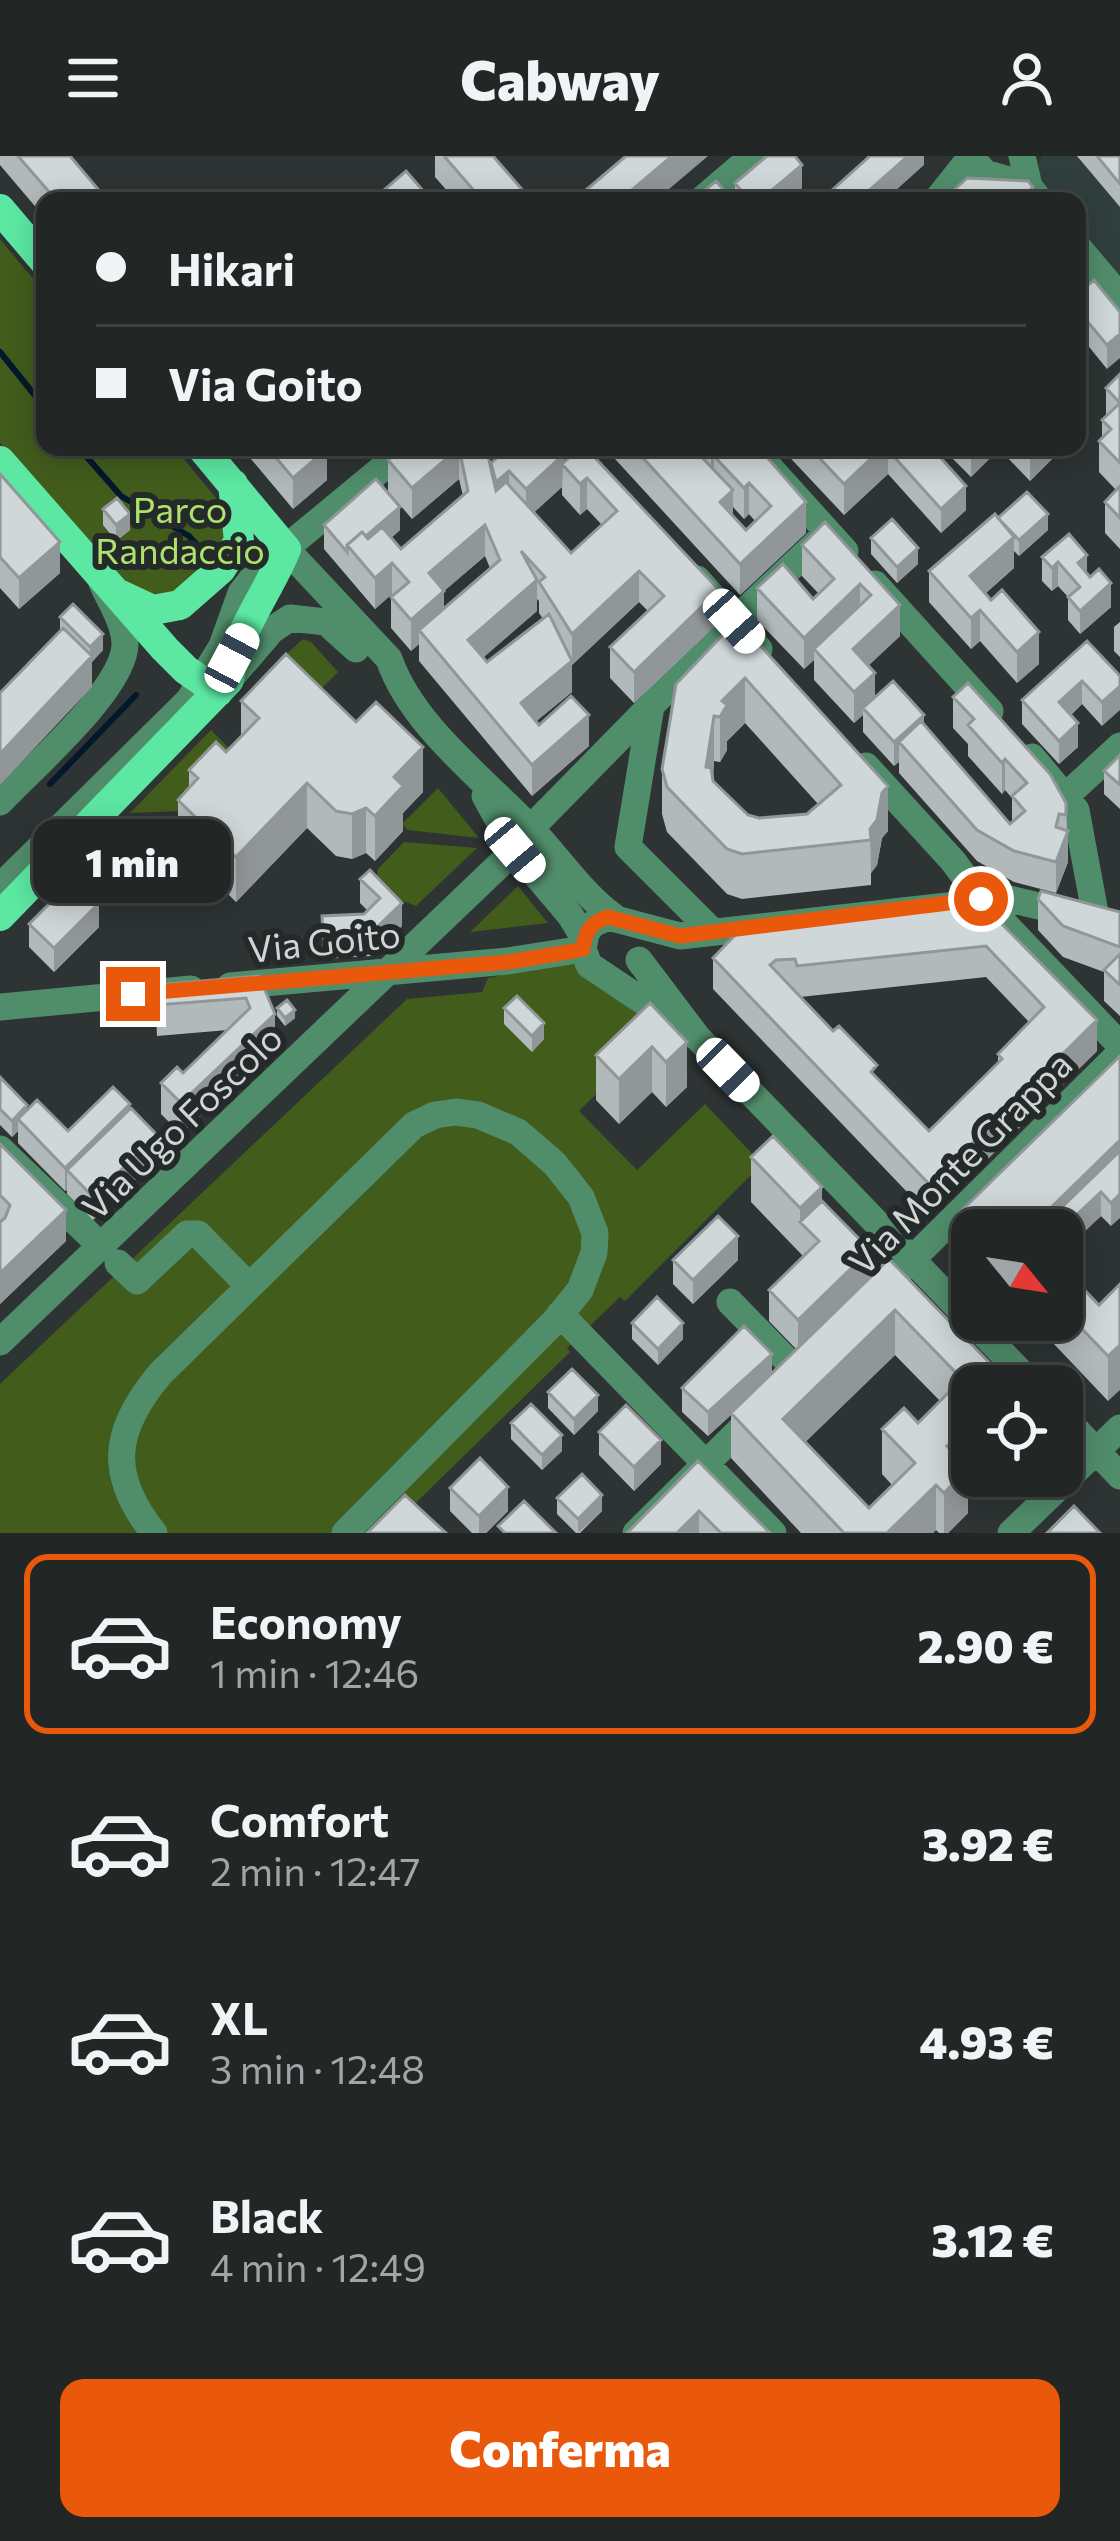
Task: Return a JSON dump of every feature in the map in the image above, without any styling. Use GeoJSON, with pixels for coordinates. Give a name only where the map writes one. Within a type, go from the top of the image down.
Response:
{"type":"FeatureCollection","features":[{"type":"Feature","properties":{"kind":"main road"},"geometry":{"type":"LineString","coordinates":[[0,209],[36,251]]}},
{"type":"Feature","properties":{"kind":"main road"},"geometry":{"type":"LineString","coordinates":[[0,916],[216,685],[286,549],[209,456]]}},
{"type":"Feature","properties":{"kind":"main road"},"geometry":{"type":"LineString","coordinates":[[0,461],[165,649],[216,685]]}},
{"type":"Feature","properties":{"kind":"main road"},"geometry":{"type":"LineString","coordinates":[[107,583],[153,610],[180,605],[221,569],[239,542],[232,484]]}},
{"type":"Feature","properties":{"kind":"street"},"geometry":{"type":"LineString","coordinates":[[711,192],[753,156]]}},
{"type":"Feature","properties":{"kind":"street"},"geometry":{"type":"LineString","coordinates":[[946,192],[981,166],[1014,166],[1021,156]]}},
{"type":"Feature","properties":{"kind":"street"},"geometry":{"type":"LineString","coordinates":[[1021,156],[1033,192]]}},
{"type":"Feature","properties":{"kind":"street"},"geometry":{"type":"LineString","coordinates":[[981,166],[1030,192]]}},
{"type":"Feature","properties":{"kind":"street"},"geometry":{"type":"LineString","coordinates":[[1086,257],[1120,297]]}},
{"type":"Feature","properties":{"kind":"street"},"geometry":{"type":"LineString","coordinates":[[398,456],[286,549],[389,659],[397,682],[523,839],[570,915],[589,964],[698,1038]]}},
{"type":"Feature","properties":{"kind":"street"},"geometry":{"type":"LineString","coordinates":[[760,456],[1067,795],[1108,921]]}},
{"type":"Feature","properties":{"kind":"street","name":"Via Ugo Foscolo"},"geometry":{"type":"LineString","coordinates":[[0,1342],[110,1255],[734,621],[829,532]]}},
{"type":"Feature","properties":{"kind":"street"},"geometry":{"type":"LineString","coordinates":[[671,551],[781,673]]}},
{"type":"Feature","properties":{"kind":"street"},"geometry":{"type":"LineString","coordinates":[[0,802],[110,687],[123,664],[125,638],[107,583]]}},
{"type":"Feature","properties":{"kind":"street"},"geometry":{"type":"LineString","coordinates":[[0,887],[12,858],[290,618],[307,618],[337,629],[376,670],[397,682]]}},
{"type":"Feature","properties":{"kind":"street"},"geometry":{"type":"LineString","coordinates":[[165,649],[180,698],[175,713]]}},
{"type":"Feature","properties":{"kind":"street"},"geometry":{"type":"LineString","coordinates":[[651,706],[628,847],[713,932]]}},
{"type":"Feature","properties":{"kind":"street"},"geometry":{"type":"LineString","coordinates":[[844,741],[1120,1049]]}},
{"type":"Feature","properties":{"kind":"street"},"geometry":{"type":"LineString","coordinates":[[1067,795],[1120,746]]}},
{"type":"Feature","properties":{"kind":"street"},"geometry":{"type":"LineString","coordinates":[[523,839],[641,937],[640,957],[698,1038],[1014,1365]]}},
{"type":"Feature","properties":{"kind":"street"},"geometry":{"type":"LineString","coordinates":[[608,976],[626,973],[640,957],[680,936],[981,899],[1033,902],[1108,921]]}},
{"type":"Feature","properties":{"kind":"street"},"geometry":{"type":"LineString","coordinates":[[584,944],[598,921],[622,919],[680,936]]}},
{"type":"Feature","properties":{"kind":"street","name":"Via Goito"},"geometry":{"type":"LineString","coordinates":[[0,1007],[508,962],[584,944]]}},
{"type":"Feature","properties":{"kind":"street","name":"Via Monte Grappa"},"geometry":{"type":"LineString","coordinates":[[862,1309],[1120,1049]]}},
{"type":"Feature","properties":{"kind":"street"},"geometry":{"type":"LineString","coordinates":[[154,1533],[126,1485],[121,1448],[134,1408],[160,1374],[414,1125],[435,1114],[478,1114],[518,1132],[555,1164],[581,1197],[595,1233],[590,1272],[570,1324],[345,1533]]}},
{"type":"Feature","properties":{"kind":"street"},"geometry":{"type":"LineString","coordinates":[[0,1149],[137,1281],[188,1234],[198,1234],[249,1286]]}},
{"type":"Feature","properties":{"kind":"street"},"geometry":{"type":"LineString","coordinates":[[636,1533],[806,1364],[730,1302]]}},
{"type":"Feature","properties":{"kind":"street"},"geometry":{"type":"LineString","coordinates":[[570,1324],[773,1533]]}},
{"type":"Feature","properties":{"kind":"street"},"geometry":{"type":"LineString","coordinates":[[1011,1533],[1120,1428]]}},
{"type":"Feature","properties":{"kind":"street"},"geometry":{"type":"LineString","coordinates":[[1083,1437],[1120,1476]]}},
{"type":"Feature","properties":{"kind":"shaded area"},"geometry":{"type":"Polygon","coordinates":[[[1042,156],[1120,156],[1120,277],[1086,237],[1086,192],[1048,192],[1037,169],[1042,156]]]}},
{"type":"Feature","properties":{"kind":"green space","name":"Parco Randaccio"},"geometry":{"type":"Polygon","coordinates":[[[0,239],[36,282],[36,456],[181,456],[225,514],[227,538],[217,559],[174,593],[155,595],[119,579],[0,443],[0,239]]]}},
{"type":"Feature","properties":{"kind":"green space"},"geometry":{"type":"Polygon","coordinates":[[[303,639],[338,672],[305,705],[269,670],[303,639]]]}},
{"type":"Feature","properties":{"kind":"green space"},"geometry":{"type":"Polygon","coordinates":[[[211,730],[243,762],[184,811],[130,813],[211,730]]]}},
{"type":"Feature","properties":{"kind":"green space"},"geometry":{"type":"Polygon","coordinates":[[[438,788],[479,838],[408,830],[402,824],[438,788]]]}},
{"type":"Feature","properties":{"kind":"green space"},"geometry":{"type":"Polygon","coordinates":[[[181,818],[189,826],[171,846],[201,875],[195,894],[146,850],[110,849],[102,842],[122,821],[181,818]]]}},
{"type":"Feature","properties":{"kind":"green space"},"geometry":{"type":"Polygon","coordinates":[[[404,842],[477,848],[416,906],[385,894],[376,882],[378,869],[404,842]]]}},
{"type":"Feature","properties":{"kind":"green space"},"geometry":{"type":"Polygon","coordinates":[[[518,886],[548,923],[470,932],[518,886]]]}},
{"type":"Feature","properties":{"kind":"green space"},"geometry":{"type":"Polygon","coordinates":[[[575,959],[649,1017],[631,1060],[579,1111],[637,1170],[705,1104],[762,1164],[625,1301],[620,1297],[567,1348],[570,1352],[385,1533],[0,1533],[0,1384],[407,999],[482,992],[488,978],[575,959]]]}},
{"type":"Feature","properties":{"kind":"building"},"geometry":{"type":"Polygon","coordinates":[[[18,156],[70,156],[100,192],[49,192],[18,156]]]}},
{"type":"Feature","properties":{"kind":"building"},"geometry":{"type":"Polygon","coordinates":[[[444,156],[493,156],[524,192],[475,192],[444,156]]]}},
{"type":"Feature","properties":{"kind":"building"},"geometry":{"type":"Polygon","coordinates":[[[626,156],[672,156],[630,192],[586,190],[626,156]]]}},
{"type":"Feature","properties":{"kind":"building"},"geometry":{"type":"Polygon","coordinates":[[[767,156],[795,156],[802,165],[770,192],[742,192],[735,183],[767,156]]]}},
{"type":"Feature","properties":{"kind":"building"},"geometry":{"type":"Polygon","coordinates":[[[870,156],[908,156],[867,192],[830,192],[870,156]]]}},
{"type":"Feature","properties":{"kind":"building"},"geometry":{"type":"Polygon","coordinates":[[[1097,156],[1120,156],[1120,184],[1097,156]]]}},
{"type":"Feature","properties":{"kind":"building"},"geometry":{"type":"Polygon","coordinates":[[[406,171],[424,192],[382,192],[406,171]]]}},
{"type":"Feature","properties":{"kind":"building"},"geometry":{"type":"Polygon","coordinates":[[[967,178],[1028,181],[1033,187],[1028,192],[952,192],[967,178]]]}},
{"type":"Feature","properties":{"kind":"building"},"geometry":{"type":"Polygon","coordinates":[[[716,181],[725,192],[703,192],[716,181]]]}},
{"type":"Feature","properties":{"kind":"building"},"geometry":{"type":"Polygon","coordinates":[[[1094,280],[1120,312],[1120,334],[1107,345],[1086,320],[1086,287],[1094,280]]]}},
{"type":"Feature","properties":{"kind":"building"},"geometry":{"type":"Polygon","coordinates":[[[1120,374],[1120,403],[1106,388],[1120,374]]]}},
{"type":"Feature","properties":{"kind":"building"},"geometry":{"type":"Polygon","coordinates":[[[1120,403],[1120,463],[1099,441],[1111,429],[1102,420],[1120,403]]]}},
{"type":"Feature","properties":{"kind":"building"},"geometry":{"type":"Polygon","coordinates":[[[275,456],[319,456],[293,478],[275,456]]]}},
{"type":"Feature","properties":{"kind":"building"},"geometry":{"type":"Polygon","coordinates":[[[393,456],[450,456],[412,488],[388,460],[393,456]]]}},
{"type":"Feature","properties":{"kind":"building"},"geometry":{"type":"Polygon","coordinates":[[[461,456],[488,456],[496,491],[506,482],[571,553],[617,511],[587,478],[580,484],[562,464],[571,456],[593,456],[719,590],[634,672],[610,647],[664,596],[639,571],[572,634],[539,582],[545,577],[521,551],[537,580],[468,640],[487,662],[549,614],[572,661],[521,703],[539,725],[571,696],[589,715],[532,765],[419,630],[500,560],[485,525],[429,573],[444,591],[411,620],[391,597],[409,582],[392,563],[375,578],[347,545],[362,532],[368,539],[382,527],[401,549],[468,491],[461,456]]]}},
{"type":"Feature","properties":{"kind":"building"},"geometry":{"type":"Polygon","coordinates":[[[499,456],[562,456],[526,489],[509,471],[496,482],[491,463],[499,456]]]}},
{"type":"Feature","properties":{"kind":"building"},"geometry":{"type":"Polygon","coordinates":[[[641,456],[701,456],[733,490],[720,502],[746,530],[771,506],[749,483],[744,488],[714,456],[766,456],[806,502],[740,564],[641,456]]]}},
{"type":"Feature","properties":{"kind":"building"},"geometry":{"type":"Polygon","coordinates":[[[818,456],[874,456],[844,484],[818,456]]]}},
{"type":"Feature","properties":{"kind":"building"},"geometry":{"type":"Polygon","coordinates":[[[893,456],[939,456],[966,486],[941,509],[893,456]]]}},
{"type":"Feature","properties":{"kind":"building"},"geometry":{"type":"Polygon","coordinates":[[[0,474],[60,542],[19,578],[0,557],[0,474]]]}},
{"type":"Feature","properties":{"kind":"building"},"geometry":{"type":"Polygon","coordinates":[[[376,479],[400,507],[366,536],[362,532],[347,545],[347,552],[324,525],[376,479]]]}},
{"type":"Feature","properties":{"kind":"building"},"geometry":{"type":"Polygon","coordinates":[[[1120,486],[1120,518],[1105,502],[1120,486]]]}},
{"type":"Feature","properties":{"kind":"building"},"geometry":{"type":"Polygon","coordinates":[[[1027,492],[1048,514],[1019,540],[998,518],[1027,492]]]}},
{"type":"Feature","properties":{"kind":"building"},"geometry":{"type":"Polygon","coordinates":[[[117,498],[130,514],[116,525],[103,509],[117,498]]]}},
{"type":"Feature","properties":{"kind":"building"},"geometry":{"type":"Polygon","coordinates":[[[995,514],[1014,537],[970,576],[991,600],[1002,590],[1039,632],[1017,652],[980,610],[971,618],[929,571],[995,514]]]}},
{"type":"Feature","properties":{"kind":"building"},"geometry":{"type":"Polygon","coordinates":[[[892,519],[918,548],[897,567],[871,538],[892,519]]]}},
{"type":"Feature","properties":{"kind":"building"},"geometry":{"type":"Polygon","coordinates":[[[825,522],[900,605],[853,649],[875,673],[854,692],[814,649],[871,595],[860,584],[804,638],[757,588],[783,564],[813,599],[834,579],[802,545],[825,522]]]}},
{"type":"Feature","properties":{"kind":"building"},"geometry":{"type":"Polygon","coordinates":[[[1069,534],[1087,555],[1078,563],[1090,577],[1099,569],[1111,583],[1080,611],[1068,597],[1080,587],[1058,562],[1052,568],[1042,557],[1069,534]]]}},
{"type":"Feature","properties":{"kind":"building"},"geometry":{"type":"Polygon","coordinates":[[[73,604],[103,634],[90,647],[60,617],[73,604]]]}},
{"type":"Feature","properties":{"kind":"building"},"geometry":{"type":"Polygon","coordinates":[[[737,620],[888,786],[870,829],[871,840],[742,854],[727,849],[667,787],[662,769],[676,684],[737,620]],[[745,678],[722,701],[727,705],[720,717],[714,716],[706,767],[711,768],[713,781],[748,815],[807,814],[841,785],[745,678]]]}},
{"type":"Feature","properties":{"kind":"building"},"geometry":{"type":"Polygon","coordinates":[[[63,628],[92,656],[0,754],[0,693],[63,628]]]}},
{"type":"Feature","properties":{"kind":"building"},"geometry":{"type":"Polygon","coordinates":[[[1087,641],[1120,676],[1120,686],[1102,702],[1082,681],[1059,702],[1078,723],[1059,741],[1022,700],[1087,641]]]}},
{"type":"Feature","properties":{"kind":"building"},"geometry":{"type":"Polygon","coordinates":[[[286,654],[356,722],[376,702],[423,747],[394,777],[403,786],[375,816],[366,808],[352,814],[336,811],[307,783],[236,857],[178,800],[198,778],[189,770],[216,742],[226,752],[259,718],[241,701],[286,654]]]}},
{"type":"Feature","properties":{"kind":"building"},"geometry":{"type":"Polygon","coordinates":[[[893,681],[924,715],[894,742],[863,708],[893,681]]]}},
{"type":"Feature","properties":{"kind":"building"},"geometry":{"type":"Polygon","coordinates":[[[968,683],[1050,774],[1066,803],[1066,815],[1059,814],[1056,827],[1068,831],[1056,862],[1014,851],[977,830],[899,742],[921,721],[1010,824],[1025,811],[1012,796],[1027,783],[968,725],[974,719],[953,697],[968,683]]]}},
{"type":"Feature","properties":{"kind":"building"},"geometry":{"type":"Polygon","coordinates":[[[1120,755],[1120,785],[1104,771],[1120,755]]]}},
{"type":"Feature","properties":{"kind":"building"},"geometry":{"type":"Polygon","coordinates":[[[114,842],[145,842],[147,878],[116,880],[114,842]]]}},
{"type":"Feature","properties":{"kind":"building"},"geometry":{"type":"Polygon","coordinates":[[[370,870],[402,903],[371,933],[323,935],[322,916],[364,914],[380,898],[360,879],[370,870]]]}},
{"type":"Feature","properties":{"kind":"building"},"geometry":{"type":"Polygon","coordinates":[[[74,879],[99,903],[54,948],[29,924],[74,879]]]}},
{"type":"Feature","properties":{"kind":"building"},"geometry":{"type":"Polygon","coordinates":[[[1041,891],[1120,912],[1120,947],[1063,926],[1038,899],[1041,891]]]}},
{"type":"Feature","properties":{"kind":"building"},"geometry":{"type":"Polygon","coordinates":[[[979,901],[1097,1020],[930,1185],[713,958],[741,929],[979,901]],[[986,946],[797,966],[795,959],[776,960],[770,965],[833,1031],[839,1026],[877,1065],[871,1072],[929,1131],[1002,1059],[998,1054],[1044,1007],[986,946]]]}},
{"type":"Feature","properties":{"kind":"building"},"geometry":{"type":"Polygon","coordinates":[[[1120,954],[1120,985],[1104,970],[1120,954]]]}},
{"type":"Feature","properties":{"kind":"building"},"geometry":{"type":"Polygon","coordinates":[[[259,976],[275,1014],[181,1103],[161,1083],[177,1067],[183,1073],[250,1008],[246,998],[157,1005],[155,985],[259,976]]]}},
{"type":"Feature","properties":{"kind":"building"},"geometry":{"type":"Polygon","coordinates":[[[517,996],[544,1023],[532,1036],[504,1008],[517,996]]]}},
{"type":"Feature","properties":{"kind":"building"},"geometry":{"type":"Polygon","coordinates":[[[287,1000],[295,1010],[285,1018],[277,1008],[287,1000]]]}},
{"type":"Feature","properties":{"kind":"building"},"geometry":{"type":"Polygon","coordinates":[[[650,1003],[687,1042],[666,1062],[652,1047],[619,1079],[596,1055],[650,1003]]]}},
{"type":"Feature","properties":{"kind":"building"},"geometry":{"type":"Polygon","coordinates":[[[1120,1056],[1120,1140],[1049,1209],[963,1209],[1120,1056]]]}},
{"type":"Feature","properties":{"kind":"building"},"geometry":{"type":"Polygon","coordinates":[[[0,1077],[27,1105],[12,1121],[0,1109],[0,1077]]]}},
{"type":"Feature","properties":{"kind":"building"},"geometry":{"type":"Polygon","coordinates":[[[113,1087],[130,1104],[65,1168],[18,1119],[37,1100],[68,1131],[113,1087]]]}},
{"type":"Feature","properties":{"kind":"building"},"geometry":{"type":"Polygon","coordinates":[[[131,1108],[157,1135],[93,1197],[67,1170],[131,1108]]]}},
{"type":"Feature","properties":{"kind":"building"},"geometry":{"type":"Polygon","coordinates":[[[773,1136],[822,1187],[800,1208],[751,1157],[773,1136]]]}},
{"type":"Feature","properties":{"kind":"building"},"geometry":{"type":"Polygon","coordinates":[[[0,1144],[66,1210],[0,1273],[0,1222],[10,1205],[0,1195],[0,1144]]]}},
{"type":"Feature","properties":{"kind":"building"},"geometry":{"type":"Polygon","coordinates":[[[1120,1151],[1120,1194],[1111,1203],[1101,1192],[1083,1209],[1060,1209],[1120,1151]]]}},
{"type":"Feature","properties":{"kind":"building"},"geometry":{"type":"Polygon","coordinates":[[[822,1201],[870,1250],[798,1320],[769,1290],[819,1241],[800,1222],[822,1201]]]}},
{"type":"Feature","properties":{"kind":"building"},"geometry":{"type":"Polygon","coordinates":[[[718,1216],[738,1236],[693,1280],[673,1260],[718,1216]]]}},
{"type":"Feature","properties":{"kind":"building"},"geometry":{"type":"Polygon","coordinates":[[[889,1259],[951,1323],[951,1341],[968,1341],[992,1365],[951,1368],[895,1310],[783,1419],[869,1508],[915,1463],[882,1429],[904,1408],[918,1423],[951,1390],[951,1442],[947,1446],[951,1486],[944,1493],[936,1485],[891,1533],[844,1533],[731,1413],[889,1259]]]}},
{"type":"Feature","properties":{"kind":"building"},"geometry":{"type":"Polygon","coordinates":[[[1120,1284],[1120,1345],[1108,1356],[1083,1330],[1083,1288],[1099,1305],[1120,1284]]]}},
{"type":"Feature","properties":{"kind":"building"},"geometry":{"type":"Polygon","coordinates":[[[657,1297],[683,1323],[658,1349],[632,1323],[657,1297]]]}},
{"type":"Feature","properties":{"kind":"building"},"geometry":{"type":"Polygon","coordinates":[[[744,1326],[772,1354],[708,1412],[682,1388],[744,1326]]]}},
{"type":"Feature","properties":{"kind":"building"},"geometry":{"type":"Polygon","coordinates":[[[572,1369],[598,1395],[574,1419],[548,1392],[572,1369]]]}},
{"type":"Feature","properties":{"kind":"building"},"geometry":{"type":"Polygon","coordinates":[[[531,1404],[562,1435],[542,1455],[511,1423],[531,1404]]]}},
{"type":"Feature","properties":{"kind":"building"},"geometry":{"type":"Polygon","coordinates":[[[626,1405],[661,1440],[634,1467],[599,1432],[626,1405]]]}},
{"type":"Feature","properties":{"kind":"building"},"geometry":{"type":"Polygon","coordinates":[[[480,1458],[508,1487],[479,1516],[450,1488],[480,1458]]]}},
{"type":"Feature","properties":{"kind":"building"},"geometry":{"type":"Polygon","coordinates":[[[698,1461],[770,1533],[721,1533],[699,1511],[677,1533],[627,1533],[698,1461]]]}},
{"type":"Feature","properties":{"kind":"building"},"geometry":{"type":"Polygon","coordinates":[[[582,1474],[602,1495],[578,1519],[557,1498],[582,1474]]]}},
{"type":"Feature","properties":{"kind":"building"},"geometry":{"type":"Polygon","coordinates":[[[405,1495],[446,1533],[367,1533],[405,1495]]]}},
{"type":"Feature","properties":{"kind":"building"},"geometry":{"type":"Polygon","coordinates":[[[524,1501],[556,1533],[505,1533],[498,1526],[524,1501]]]}},
{"type":"Feature","properties":{"kind":"building"},"geometry":{"type":"Polygon","coordinates":[[[1074,1506],[1100,1533],[1047,1533],[1074,1506]]]}},
{"type":"Feature","properties":{"kind":"waterway"},"geometry":{"type":"LineString","coordinates":[[0,352],[36,397]]}},
{"type":"Feature","properties":{"kind":"waterway"},"geometry":{"type":"LineString","coordinates":[[86,456],[121,496],[189,536],[206,555]]}},
{"type":"Feature","properties":{"kind":"waterway"},"geometry":{"type":"LineString","coordinates":[[50,784],[136,695]]}},
{"type":"Feature","properties":{"kind":"route"},"geometry":{"type":"LineString","coordinates":[[133,994],[508,962],[583,949],[589,928],[608,917],[680,936],[981,899]]}}]}
